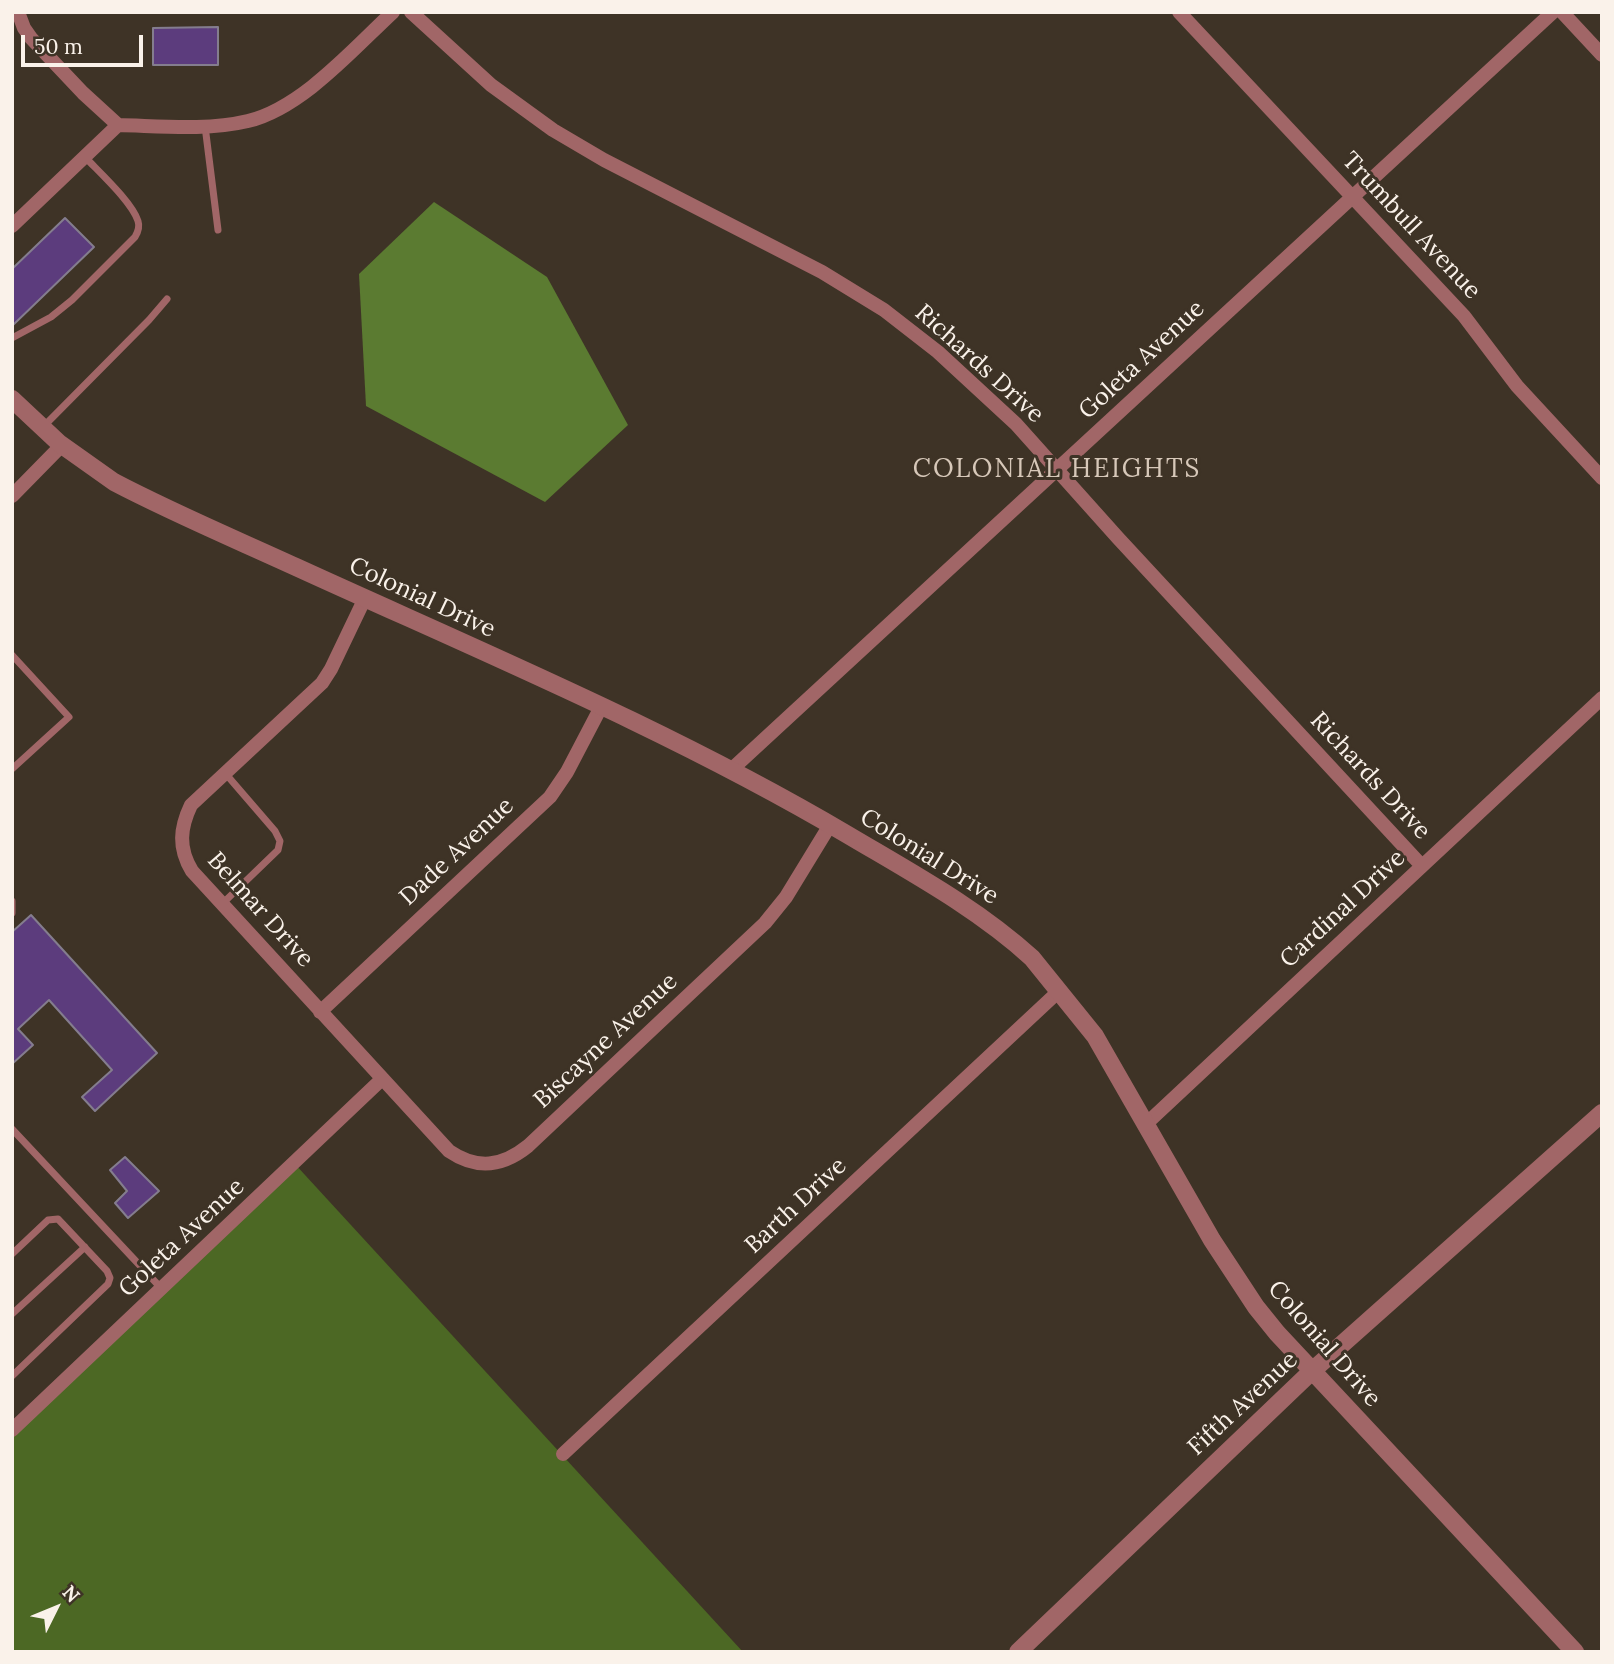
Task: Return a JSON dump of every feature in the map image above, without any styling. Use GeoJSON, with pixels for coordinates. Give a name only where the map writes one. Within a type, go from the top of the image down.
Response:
{"type":"FeatureCollection","features":[{"type":"Feature","properties":{"kind":"street"},"geometry":{"type":"LineString","coordinates":[[18,12],[31,38],[83,93],[118,125],[205,125],[249,121],[289,104],[305,92],[393,12]]}},
{"type":"Feature","properties":{"kind":"street","name":"Richards Drive"},"geometry":{"type":"LineString","coordinates":[[411,12],[491,85],[553,130],[604,160],[822,272],[884,310],[977,386],[1016,424],[1422,866]]}},
{"type":"Feature","properties":{"kind":"street","name":"Trumbull Avenue"},"geometry":{"type":"LineString","coordinates":[[1179,12],[1464,316],[1517,386],[1602,478]]}},
{"type":"Feature","properties":{"kind":"street","name":"Goleta Avenue"},"geometry":{"type":"LineString","coordinates":[[731,770],[1553,12]]}},
{"type":"Feature","properties":{"kind":"street"},"geometry":{"type":"LineString","coordinates":[[1562,12],[1602,55]]}},
{"type":"Feature","properties":{"kind":"street"},"geometry":{"type":"LineString","coordinates":[[12,226],[118,125]]}},
{"type":"Feature","properties":{"kind":"street","name":"Colonial Drive"},"geometry":{"type":"LineString","coordinates":[[12,399],[62,445],[114,482],[142,497],[601,707],[731,770],[830,825],[980,915],[1032,958],[1095,1036],[1212,1240],[1256,1307],[1312,1371],[1575,1652]]}},
{"type":"Feature","properties":{"kind":"street"},"geometry":{"type":"LineString","coordinates":[[12,496],[62,445]]}},
{"type":"Feature","properties":{"kind":"street","name":"Belmar Drive"},"geometry":{"type":"LineString","coordinates":[[365,598],[322,683],[191,805],[181,835],[187,862],[382,1079]]}},
{"type":"Feature","properties":{"kind":"street","name":"Cardinal Drive"},"geometry":{"type":"LineString","coordinates":[[1146,1124],[1602,698]]}},
{"type":"Feature","properties":{"kind":"street","name":"Dade Avenue"},"geometry":{"type":"LineString","coordinates":[[320,1012],[550,797],[567,772],[601,707]]}},
{"type":"Feature","properties":{"kind":"street","name":"Biscayne Avenue"},"geometry":{"type":"LineString","coordinates":[[382,1079],[449,1151],[461,1159],[489,1165],[516,1155],[765,923],[786,897],[830,825]]}},
{"type":"Feature","properties":{"kind":"street","name":"Barth Drive"},"geometry":{"type":"LineString","coordinates":[[563,1454],[1059,991]]}},
{"type":"Feature","properties":{"kind":"street","name":"Goleta Avenue"},"geometry":{"type":"LineString","coordinates":[[15,1421],[161,1289],[382,1079]]}},
{"type":"Feature","properties":{"kind":"street","name":"Fifth Avenue"},"geometry":{"type":"LineString","coordinates":[[1018,1652],[1312,1371],[1602,1113]]}},
{"type":"Feature","properties":{"kind":"lane"},"geometry":{"type":"LineString","coordinates":[[205,125],[218,230]]}},
{"type":"Feature","properties":{"kind":"lane"},"geometry":{"type":"LineString","coordinates":[[12,338],[51,317],[72,300],[139,230],[131,210],[85,157]]}},
{"type":"Feature","properties":{"kind":"lane"},"geometry":{"type":"LineString","coordinates":[[41,428],[167,299]]}},
{"type":"Feature","properties":{"kind":"lane"},"geometry":{"type":"LineString","coordinates":[[12,655],[69,717],[12,769]]}},
{"type":"Feature","properties":{"kind":"lane"},"geometry":{"type":"LineString","coordinates":[[222,904],[278,850],[281,841],[225,772]]}},
{"type":"Feature","properties":{"kind":"lane"},"geometry":{"type":"LineString","coordinates":[[12,901],[12,913]]}},
{"type":"Feature","properties":{"kind":"lane"},"geometry":{"type":"LineString","coordinates":[[12,1129],[161,1289]]}},
{"type":"Feature","properties":{"kind":"lane"},"geometry":{"type":"LineString","coordinates":[[12,1254],[48,1220],[55,1218],[62,1221],[107,1271],[110,1281],[12,1376]]}},
{"type":"Feature","properties":{"kind":"lane"},"geometry":{"type":"LineString","coordinates":[[12,1314],[85,1247]]}},
{"type":"Feature","properties":{"kind":"green space"},"geometry":{"type":"Polygon","coordinates":[[[434,202],[547,277],[628,425],[545,502],[366,406],[359,274],[434,202]]]}},
{"type":"Feature","properties":{"kind":"green space"},"geometry":{"type":"Polygon","coordinates":[[[294,1163],[743,1652],[12,1652],[12,1430],[294,1163]]]}},
{"type":"Feature","properties":{"kind":"building"},"geometry":{"type":"Polygon","coordinates":[[[218,27],[218,65],[153,65],[153,28],[218,27]]]}},
{"type":"Feature","properties":{"kind":"building"},"geometry":{"type":"Polygon","coordinates":[[[65,218],[94,247],[12,326],[12,269],[65,218]]]}},
{"type":"Feature","properties":{"kind":"building"},"geometry":{"type":"Polygon","coordinates":[[[31,915],[157,1053],[95,1111],[82,1097],[112,1070],[49,1000],[18,1029],[33,1045],[12,1064],[12,932],[31,915]]]}},
{"type":"Feature","properties":{"kind":"building"},"geometry":{"type":"Polygon","coordinates":[[[125,1157],[159,1191],[128,1218],[115,1203],[127,1191],[110,1170],[125,1157]]]}},
{"type":"Feature","properties":{"kind":"district","name":"COLONIAL HEIGHTS"},"geometry":{"type":"Point","coordinates":[1057,470]}}]}
